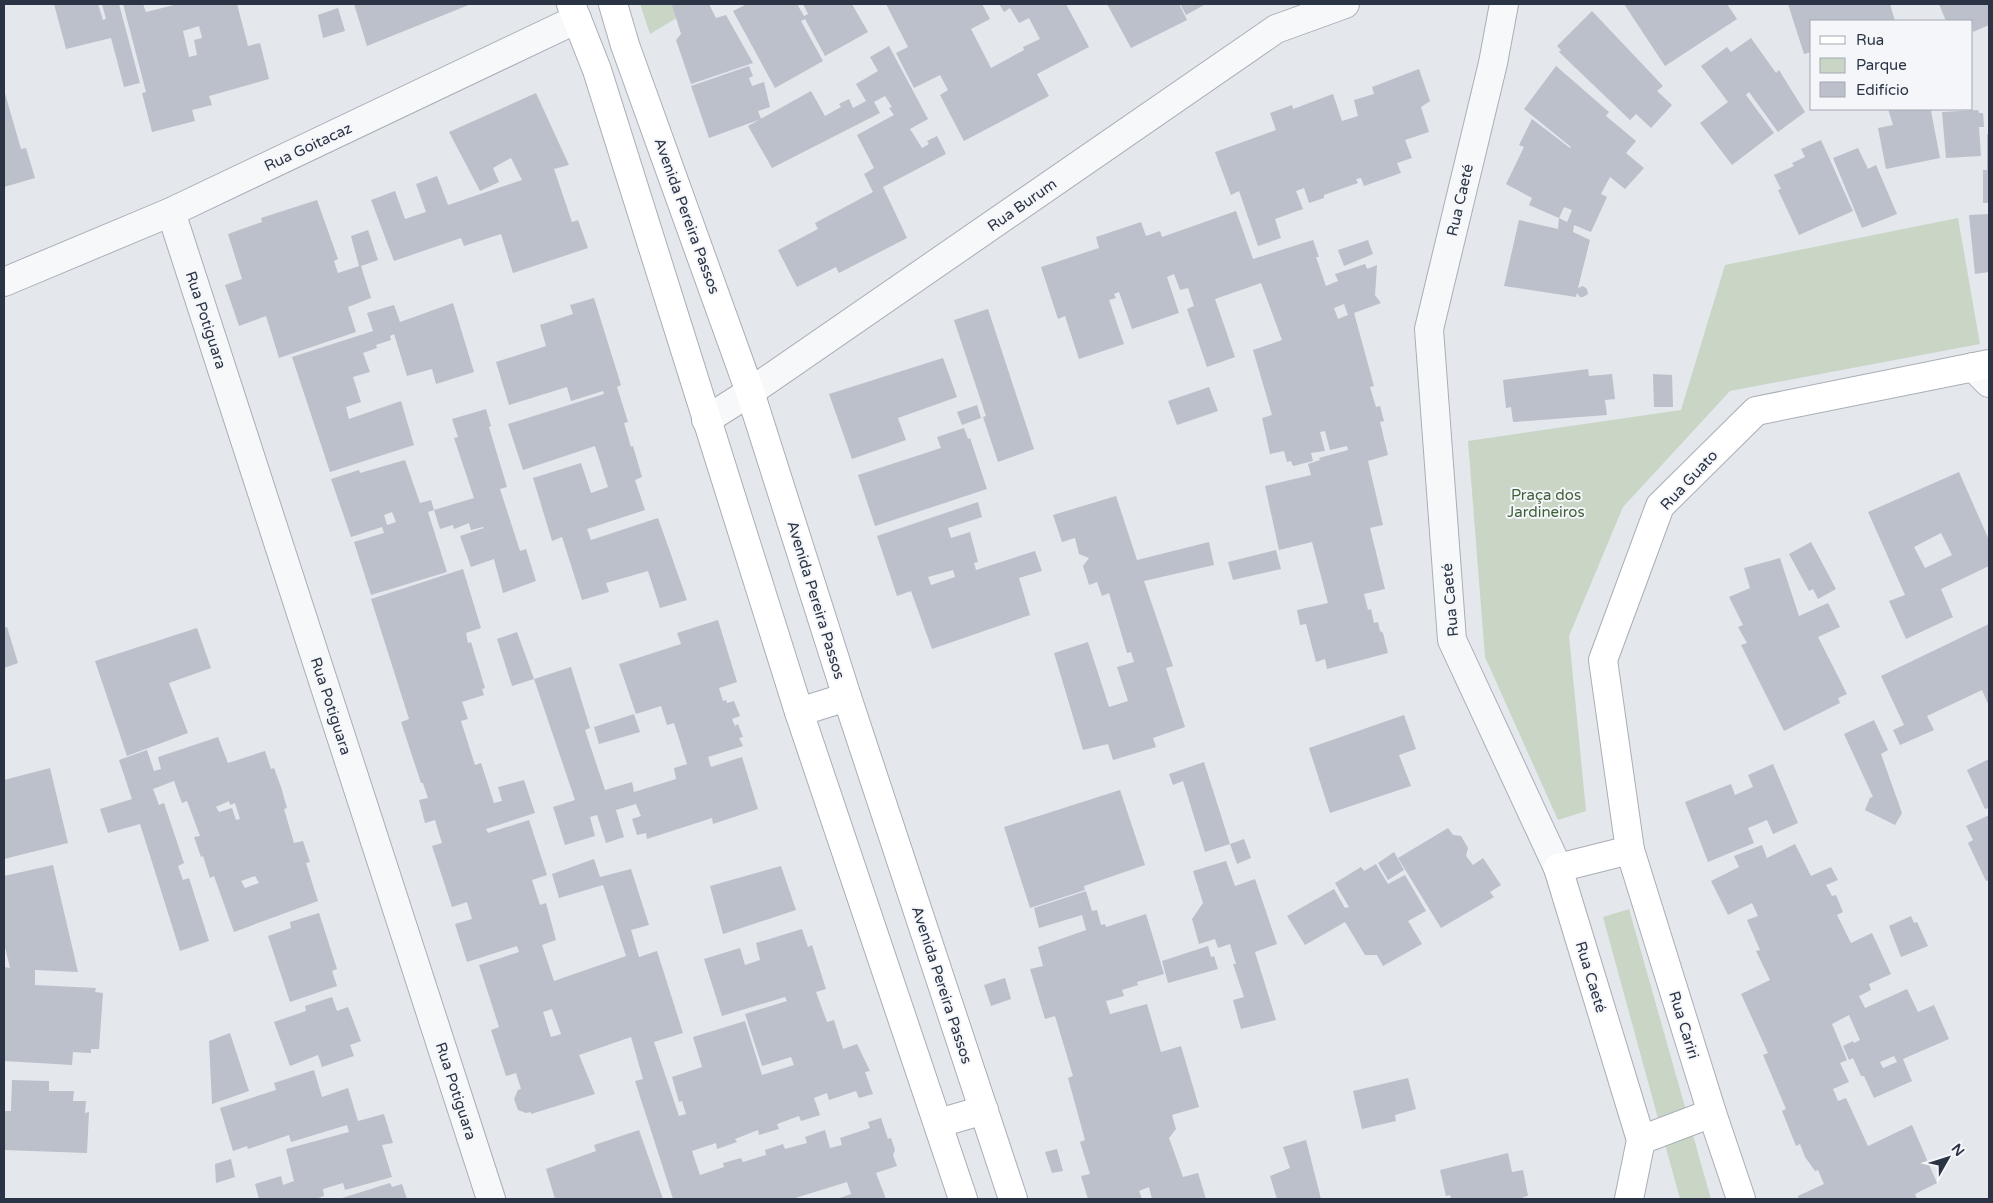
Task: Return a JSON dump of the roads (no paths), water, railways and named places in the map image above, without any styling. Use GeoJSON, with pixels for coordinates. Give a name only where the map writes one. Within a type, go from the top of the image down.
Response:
{"type":"FeatureCollection","features":[{"type":"Feature","properties":{"kind":"main road","name":"Rua Goitacaz"},"geometry":{"type":"LineString","coordinates":[[574,12],[609,4]]}},
{"type":"Feature","properties":{"kind":"main road","name":"Avenida Pereira Passos"},"geometry":{"type":"LineString","coordinates":[[613,4],[625,45],[750,392],[846,696],[1013,1199]]}},
{"type":"Feature","properties":{"kind":"main road"},"geometry":{"type":"LineString","coordinates":[[574,12],[597,70],[706,420],[800,712],[963,1199]]}},
{"type":"Feature","properties":{"kind":"main road","name":"Rua Guato"},"geometry":{"type":"LineString","coordinates":[[1630,850],[1603,660],[1660,506],[1756,411],[1984,371]]}},
{"type":"Feature","properties":{"kind":"main road"},"geometry":{"type":"LineString","coordinates":[[800,712],[846,696]]}},
{"type":"Feature","properties":{"kind":"main road"},"geometry":{"type":"LineString","coordinates":[[1558,868],[1630,850]]}},
{"type":"Feature","properties":{"kind":"main road","name":"Rua Cariri"},"geometry":{"type":"LineString","coordinates":[[1630,850],[1712,1113],[1741,1199]]}},
{"type":"Feature","properties":{"kind":"main road","name":"Rua Caeté"},"geometry":{"type":"LineString","coordinates":[[1558,868],[1641,1140],[1629,1199]]}},
{"type":"Feature","properties":{"kind":"main road"},"geometry":{"type":"LineString","coordinates":[[939,1123],[984,1110]]}},
{"type":"Feature","properties":{"kind":"main road"},"geometry":{"type":"LineString","coordinates":[[1641,1140],[1712,1113]]}},
{"type":"Feature","properties":{"kind":"street","name":"Rua Burum"},"geometry":{"type":"LineString","coordinates":[[706,420],[750,392],[1276,29],[1345,4]]}},
{"type":"Feature","properties":{"kind":"street","name":"Rua Caeté"},"geometry":{"type":"LineString","coordinates":[[1504,4],[1493,63],[1429,329],[1452,640],[1558,868]]}},
{"type":"Feature","properties":{"kind":"street","name":"Rua Goitacaz"},"geometry":{"type":"LineString","coordinates":[[4,282],[171,212],[574,12]]}},
{"type":"Feature","properties":{"kind":"street","name":"Rua Potiguara"},"geometry":{"type":"LineString","coordinates":[[171,212],[490,1199]]}},
{"type":"Feature","properties":{"kind":"park label","name":"Praça dos Jardineiros"},"geometry":{"type":"Point","coordinates":[1546,504]}}]}
